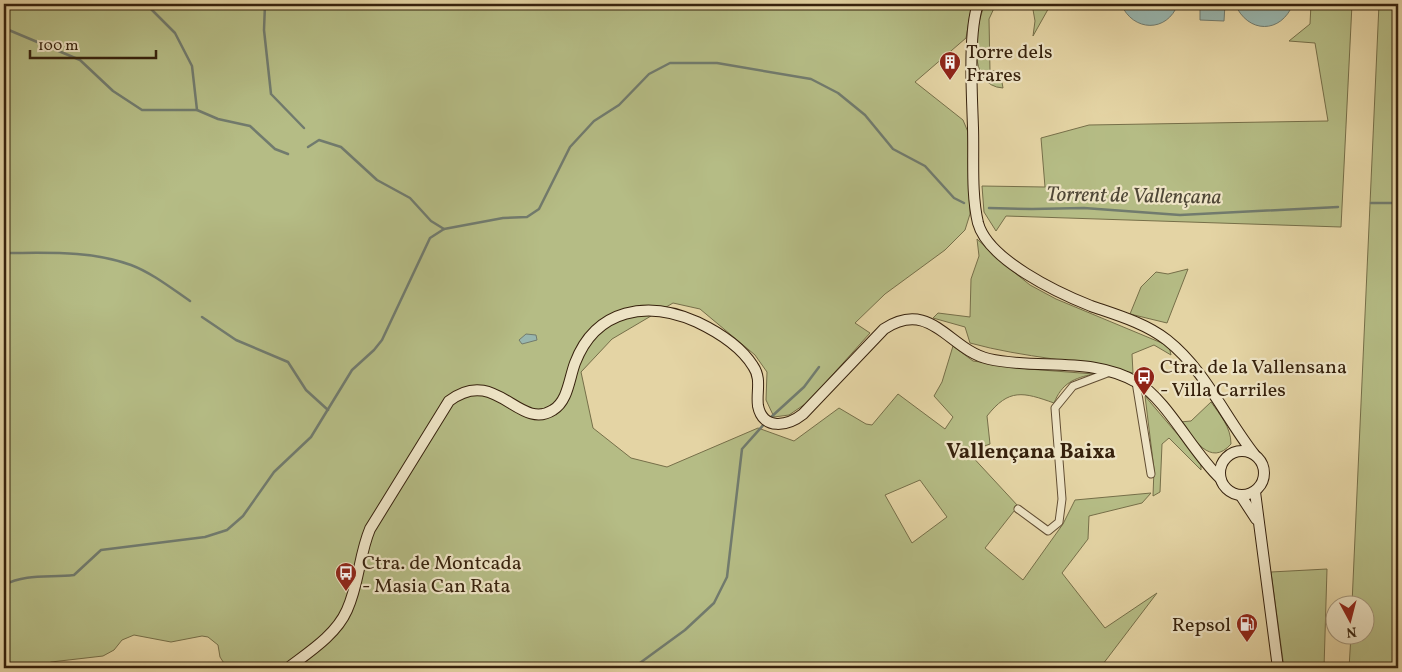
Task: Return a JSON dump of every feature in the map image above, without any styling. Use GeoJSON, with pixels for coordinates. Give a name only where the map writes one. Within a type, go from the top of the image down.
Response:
{"type":"FeatureCollection","features":[{"type":"Feature","properties":{"kind":"street"},"geometry":{"type":"LineString","coordinates":[[978,4],[973,26],[975,204],[978,223],[986,239],[1007,259],[1047,287],[1150,329],[1169,342],[1193,367],[1233,422],[1238,434],[1263,466],[1265,476],[1262,485],[1255,492],[1241,496]]}},
{"type":"Feature","properties":{"kind":"street"},"geometry":{"type":"LineString","coordinates":[[288,668],[327,637],[343,618],[348,609],[363,546],[370,529],[444,408],[460,393],[482,390],[494,393],[531,413],[546,414],[561,403],[575,363],[592,334],[612,319],[640,309],[656,310],[691,319],[716,331],[747,356],[757,375],[758,406],[765,420],[780,425],[789,423],[803,414],[884,329],[900,320],[910,319],[930,323],[970,351],[989,359],[1110,371],[1136,382],[1155,398],[1220,478],[1227,490],[1241,496],[1259,524]]}},
{"type":"Feature","properties":{"kind":"street"},"geometry":{"type":"LineString","coordinates":[[1018,509],[1048,531],[1059,522],[1062,499],[1055,408],[1073,386],[1110,371]]}},
{"type":"Feature","properties":{"kind":"street"},"geometry":{"type":"LineString","coordinates":[[1136,382],[1151,474]]}},
{"type":"Feature","properties":{"kind":"street"},"geometry":{"type":"LineString","coordinates":[[1236,452],[1238,434]]}},
{"type":"Feature","properties":{"kind":"street"},"geometry":{"type":"LineString","coordinates":[[1220,478],[1223,462],[1236,452],[1254,454]]}},
{"type":"Feature","properties":{"kind":"street"},"geometry":{"type":"LineString","coordinates":[[1202,456],[1223,462]]}},
{"type":"Feature","properties":{"kind":"street"},"geometry":{"type":"LineString","coordinates":[[1255,492],[1278,668]]}},
{"type":"Feature","properties":{"kind":"green space"},"geometry":{"type":"Polygon","coordinates":[[[4,4],[972,4],[966,38],[915,82],[963,120],[968,132],[970,214],[965,230],[945,250],[885,294],[855,323],[870,333],[808,402],[789,415],[774,417],[766,400],[767,372],[755,355],[700,309],[673,303],[612,339],[581,372],[593,428],[631,458],[667,467],[758,428],[794,441],[839,408],[866,424],[872,425],[898,394],[945,429],[953,417],[934,396],[942,382],[953,346],[973,361],[1028,369],[1094,374],[1080,377],[1070,382],[1057,396],[1054,403],[1025,395],[1017,395],[1002,401],[987,416],[990,444],[968,452],[1018,506],[985,548],[1023,580],[1063,524],[1075,500],[1151,493],[1142,503],[1089,516],[1088,539],[1062,573],[1105,628],[1157,593],[1103,664],[1106,668],[227,668],[220,657],[218,645],[208,637],[202,636],[171,642],[134,635],[122,640],[114,650],[103,656],[51,662],[37,668],[4,668],[4,4]],[[920,480],[885,495],[912,543],[947,517],[920,480]]]}},
{"type":"Feature","properties":{"kind":"green space"},"geometry":{"type":"Polygon","coordinates":[[[985,4],[996,4],[989,19],[990,71],[1000,71],[1003,88],[991,85],[983,77],[978,66],[976,53],[978,26],[985,4]]]}},
{"type":"Feature","properties":{"kind":"green space"},"geometry":{"type":"Polygon","coordinates":[[[1032,4],[1051,4],[1033,36],[1035,21],[1032,4]]]}},
{"type":"Feature","properties":{"kind":"green space"},"geometry":{"type":"Polygon","coordinates":[[[1311,4],[1352,4],[1341,227],[1006,216],[996,231],[984,212],[982,186],[1045,187],[1041,138],[1089,125],[1328,121],[1315,43],[1289,41],[1310,24],[1311,4]]]}},
{"type":"Feature","properties":{"kind":"green space"},"geometry":{"type":"Polygon","coordinates":[[[1379,4],[1398,4],[1398,668],[1349,668],[1350,644],[1374,644],[1374,594],[1352,594],[1379,4]]]}},
{"type":"Feature","properties":{"kind":"green space"},"geometry":{"type":"Polygon","coordinates":[[[977,239],[1030,285],[1056,299],[1169,346],[1171,355],[1154,345],[1132,354],[1133,373],[970,343],[965,327],[933,318],[938,313],[970,317],[971,279],[979,256],[977,239]]]}},
{"type":"Feature","properties":{"kind":"green space"},"geometry":{"type":"Polygon","coordinates":[[[1188,269],[1167,323],[1130,314],[1141,287],[1156,272],[1168,274],[1188,269]]]}},
{"type":"Feature","properties":{"kind":"green space"},"geometry":{"type":"Polygon","coordinates":[[[1145,396],[1201,462],[1201,470],[1169,438],[1162,444],[1160,492],[1153,496],[1154,469],[1145,396]]]}},
{"type":"Feature","properties":{"kind":"green space"},"geometry":{"type":"Polygon","coordinates":[[[1211,402],[1224,422],[1231,438],[1231,444],[1223,451],[1216,453],[1209,452],[1203,448],[1180,422],[1191,421],[1211,402]]]}},
{"type":"Feature","properties":{"kind":"green space"},"geometry":{"type":"Polygon","coordinates":[[[1327,569],[1326,594],[1324,594],[1324,668],[1284,668],[1271,572],[1327,569]]]}},
{"type":"Feature","properties":{"kind":"water"},"geometry":{"type":"Polygon","coordinates":[[[1121,4],[1178,4],[1166,20],[1150,25],[1141,24],[1133,20],[1121,4]]]}},
{"type":"Feature","properties":{"kind":"water"},"geometry":{"type":"Polygon","coordinates":[[[1200,4],[1225,4],[1224,21],[1200,20],[1200,4]]]}},
{"type":"Feature","properties":{"kind":"water"},"geometry":{"type":"Polygon","coordinates":[[[1235,4],[1293,4],[1288,14],[1281,21],[1273,25],[1264,26],[1248,21],[1235,4]]]}},
{"type":"Feature","properties":{"kind":"water"},"geometry":{"type":"Polygon","coordinates":[[[526,334],[536,335],[537,340],[522,344],[519,340],[526,334]]]}},
{"type":"Feature","properties":{"kind":"waterway"},"geometry":{"type":"LineString","coordinates":[[146,4],[175,33],[192,66],[197,110]]}},
{"type":"Feature","properties":{"kind":"waterway"},"geometry":{"type":"LineString","coordinates":[[265,4],[264,30],[271,94],[304,128]]}},
{"type":"Feature","properties":{"kind":"waterway"},"geometry":{"type":"LineString","coordinates":[[4,28],[80,60],[113,91],[142,110],[197,110],[218,119],[250,126],[275,149],[288,154]]}},
{"type":"Feature","properties":{"kind":"waterway","name":"Torrent de Vallençana"},"geometry":{"type":"LineString","coordinates":[[4,585],[30,577],[74,575],[101,550],[205,537],[227,530],[243,516],[274,472],[311,437],[352,370],[382,340],[430,238],[444,229],[503,218],[527,217],[539,209],[570,147],[594,121],[619,105],[649,74],[670,63],[717,63],[811,79],[838,93],[865,115],[893,149],[925,166],[954,198],[964,203]]}},
{"type":"Feature","properties":{"kind":"waterway"},"geometry":{"type":"LineString","coordinates":[[308,147],[319,140],[341,147],[377,180],[410,198],[431,221],[444,229]]}},
{"type":"Feature","properties":{"kind":"waterway","name":"Torrent de Vallençana"},"geometry":{"type":"LineString","coordinates":[[1371,203],[1398,203]]}},
{"type":"Feature","properties":{"kind":"waterway","name":"Torrent de Vallençana"},"geometry":{"type":"LineString","coordinates":[[989,208],[1084,208],[1180,215],[1338,207]]}},
{"type":"Feature","properties":{"kind":"waterway"},"geometry":{"type":"LineString","coordinates":[[4,253],[68,253],[115,260],[146,272],[190,301]]}},
{"type":"Feature","properties":{"kind":"waterway"},"geometry":{"type":"LineString","coordinates":[[202,317],[236,340],[288,362],[306,390],[328,410]]}},
{"type":"Feature","properties":{"kind":"waterway"},"geometry":{"type":"LineString","coordinates":[[770,418],[804,387],[819,367]]}},
{"type":"Feature","properties":{"kind":"waterway"},"geometry":{"type":"LineString","coordinates":[[633,668],[685,630],[714,603],[727,577],[742,449],[766,422]]}},
{"type":"Feature","properties":{"kind":"place","name":"Torre dels Frares"},"geometry":{"type":"Point","coordinates":[950,81]}},
{"type":"Feature","properties":{"kind":"place","name":"Ctra. de la Vallensana - Villa Carriles"},"geometry":{"type":"Point","coordinates":[1144,396]}},
{"type":"Feature","properties":{"kind":"place","name":"Ctra. de Montcada - Masia Can Rata"},"geometry":{"type":"Point","coordinates":[346,592]}},
{"type":"Feature","properties":{"kind":"place","name":"Repsol"},"geometry":{"type":"Point","coordinates":[1247,643]}},
{"type":"Feature","properties":{"kind":"district","name":"Vallençana Baixa"},"geometry":{"type":"Point","coordinates":[1031,451]}}]}
